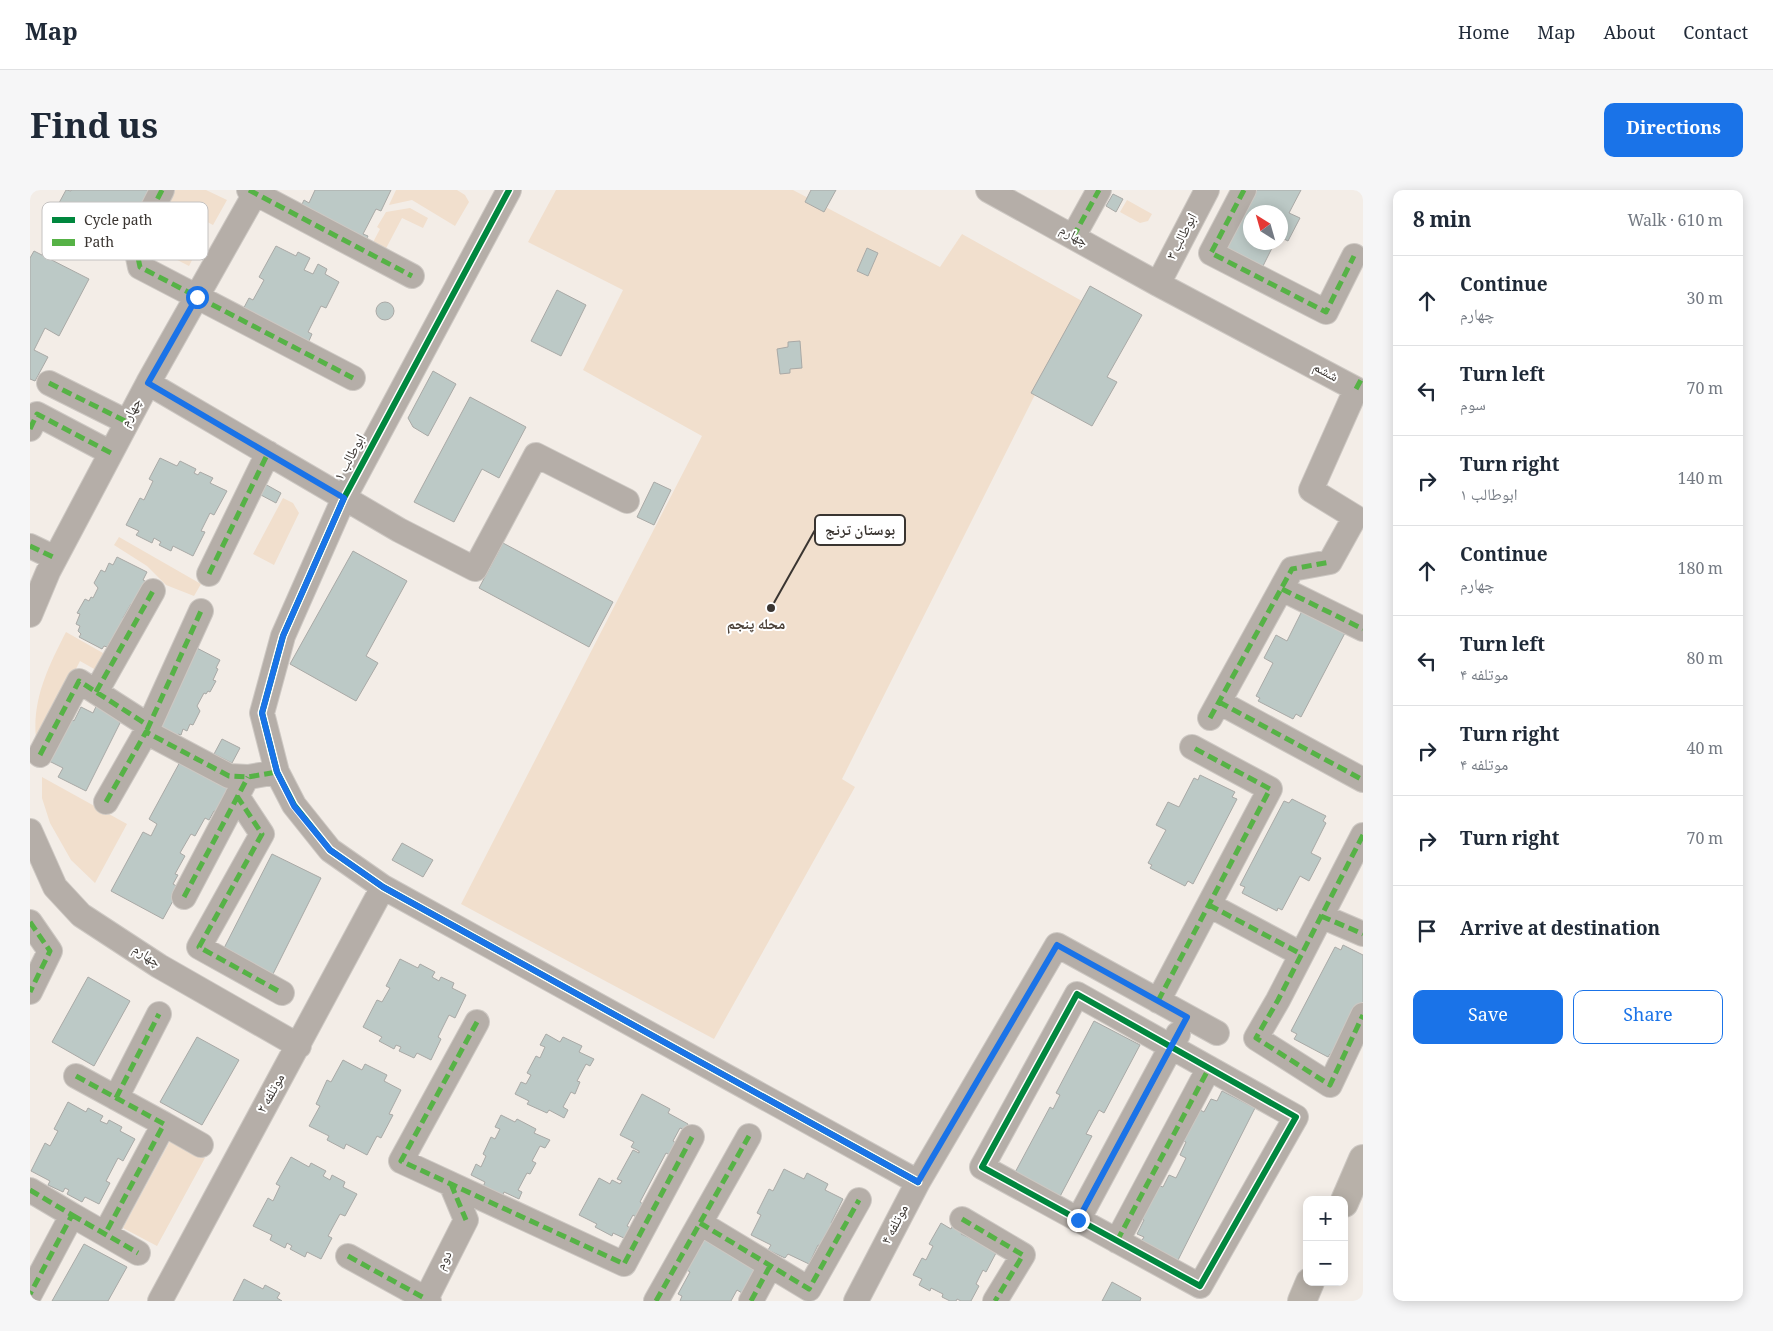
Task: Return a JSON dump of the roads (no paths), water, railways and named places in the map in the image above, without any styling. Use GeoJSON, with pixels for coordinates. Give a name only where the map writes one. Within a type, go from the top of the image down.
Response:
{"type":"FeatureCollection","features":[{"type":"Feature","properties":{"kind":"main road"},"geometry":{"type":"LineString","coordinates":[[1347,1196],[1363,1159]]}},
{"type":"Feature","properties":{"kind":"main road"},"geometry":{"type":"LineString","coordinates":[[1302,1301],[1308,1286]]}},
{"type":"Feature","properties":{"kind":"street"},"geometry":{"type":"LineString","coordinates":[[156,202],[162,190]]}},
{"type":"Feature","properties":{"kind":"street","name":"ابوطالب ۱"},"geometry":{"type":"LineString","coordinates":[[383,887],[330,850],[294,806],[277,772],[262,713],[283,636],[344,498],[507,190]]}},
{"type":"Feature","properties":{"kind":"street","name":"چهارم"},"geometry":{"type":"LineString","coordinates":[[988,190],[1158,284]]}},
{"type":"Feature","properties":{"kind":"street"},"geometry":{"type":"LineString","coordinates":[[1073,237],[1099,190]]}},
{"type":"Feature","properties":{"kind":"street","name":"ابوطالب ۳"},"geometry":{"type":"LineString","coordinates":[[1158,284],[1207,190]]}},
{"type":"Feature","properties":{"kind":"street"},"geometry":{"type":"LineString","coordinates":[[1244,190],[1211,253],[1326,312],[1354,256]]}},
{"type":"Feature","properties":{"kind":"street"},"geometry":{"type":"LineString","coordinates":[[254,191],[412,276]]}},
{"type":"Feature","properties":{"kind":"street","name":"چهارم"},"geometry":{"type":"LineString","coordinates":[[30,614],[55,558],[127,422],[254,191]]}},
{"type":"Feature","properties":{"kind":"street"},"geometry":{"type":"LineString","coordinates":[[139,260],[140,267],[353,378]]}},
{"type":"Feature","properties":{"kind":"street","name":"ششم"},"geometry":{"type":"LineString","coordinates":[[1158,284],[1359,383],[1311,490],[1355,517],[1330,562],[1292,569],[1282,589]]}},
{"type":"Feature","properties":{"kind":"street"},"geometry":{"type":"LineString","coordinates":[[49,383],[127,422]]}},
{"type":"Feature","properties":{"kind":"street"},"geometry":{"type":"LineString","coordinates":[[148,383],[399,530],[475,569],[536,454],[626,501]]}},
{"type":"Feature","properties":{"kind":"street"},"geometry":{"type":"LineString","coordinates":[[30,429],[37,414],[111,453]]}},
{"type":"Feature","properties":{"kind":"street"},"geometry":{"type":"LineString","coordinates":[[210,574],[268,453]]}},
{"type":"Feature","properties":{"kind":"street"},"geometry":{"type":"LineString","coordinates":[[30,546],[55,558]]}},
{"type":"Feature","properties":{"kind":"street"},"geometry":{"type":"LineString","coordinates":[[1363,629],[1282,589],[1214,710],[1363,780]]}},
{"type":"Feature","properties":{"kind":"street"},"geometry":{"type":"LineString","coordinates":[[96,692],[153,591]]}},
{"type":"Feature","properties":{"kind":"street"},"geometry":{"type":"LineString","coordinates":[[106,802],[148,729],[201,611]]}},
{"type":"Feature","properties":{"kind":"street"},"geometry":{"type":"LineString","coordinates":[[40,755],[79,681],[148,729],[243,786],[262,834],[199,948],[282,993]]}},
{"type":"Feature","properties":{"kind":"street"},"geometry":{"type":"LineString","coordinates":[[1158,1000],[1270,789],[1192,747]]}},
{"type":"Feature","properties":{"kind":"street"},"geometry":{"type":"LineString","coordinates":[[184,897],[243,786],[277,772]]}},
{"type":"Feature","properties":{"kind":"street","name":"چهارم"},"geometry":{"type":"LineString","coordinates":[[30,831],[55,887],[81,915],[159,966],[298,1046]]}},
{"type":"Feature","properties":{"kind":"street"},"geometry":{"type":"LineString","coordinates":[[1363,835],[1256,1038],[1330,1085],[1363,1015]]}},
{"type":"Feature","properties":{"kind":"street"},"geometry":{"type":"LineString","coordinates":[[383,887],[918,1182]]}},
{"type":"Feature","properties":{"kind":"street","name":"موتلفه ۲"},"geometry":{"type":"LineString","coordinates":[[160,1301],[383,887]]}},
{"type":"Feature","properties":{"kind":"street"},"geometry":{"type":"LineString","coordinates":[[1208,905],[1301,954]]}},
{"type":"Feature","properties":{"kind":"street"},"geometry":{"type":"LineString","coordinates":[[1321,916],[1363,934]]}},
{"type":"Feature","properties":{"kind":"street"},"geometry":{"type":"LineString","coordinates":[[30,922],[50,951],[30,992]]}},
{"type":"Feature","properties":{"kind":"street","name":"موتلفه ۴"},"geometry":{"type":"LineString","coordinates":[[856,1301],[918,1182],[1057,945],[1216,1033]]}},
{"type":"Feature","properties":{"kind":"street"},"geometry":{"type":"LineString","coordinates":[[1077,994],[1172,1047],[1296,1117],[1200,1286],[982,1167],[1077,994]]}},
{"type":"Feature","properties":{"kind":"street"},"geometry":{"type":"LineString","coordinates":[[116,1098],[159,1014]]}},
{"type":"Feature","properties":{"kind":"street"},"geometry":{"type":"LineString","coordinates":[[1078,1220],[1187,1017]]}},
{"type":"Feature","properties":{"kind":"street"},"geometry":{"type":"LineString","coordinates":[[477,1022],[401,1161],[624,1264],[692,1137]]}},
{"type":"Feature","properties":{"kind":"street"},"geometry":{"type":"LineString","coordinates":[[1117,1241],[1209,1068]]}},
{"type":"Feature","properties":{"kind":"street"},"geometry":{"type":"LineString","coordinates":[[76,1076],[201,1145]]}},
{"type":"Feature","properties":{"kind":"street"},"geometry":{"type":"LineString","coordinates":[[105,1234],[164,1124]]}},
{"type":"Feature","properties":{"kind":"street"},"geometry":{"type":"LineString","coordinates":[[656,1301],[749,1136]]}},
{"type":"Feature","properties":{"kind":"street","name":"دوم"},"geometry":{"type":"LineString","coordinates":[[427,1300],[466,1220],[452,1184]]}},
{"type":"Feature","properties":{"kind":"street"},"geometry":{"type":"LineString","coordinates":[[30,1190],[138,1253]]}},
{"type":"Feature","properties":{"kind":"street"},"geometry":{"type":"LineString","coordinates":[[700,1222],[809,1289],[859,1200]]}},
{"type":"Feature","properties":{"kind":"street"},"geometry":{"type":"LineString","coordinates":[[30,1294],[72,1216]]}},
{"type":"Feature","properties":{"kind":"street"},"geometry":{"type":"LineString","coordinates":[[962,1219],[1023,1255],[995,1301]]}},
{"type":"Feature","properties":{"kind":"street"},"geometry":{"type":"LineString","coordinates":[[348,1256],[427,1300]]}},
{"type":"Feature","properties":{"kind":"street"},"geometry":{"type":"LineString","coordinates":[[752,1301],[770,1266]]}},
{"type":"Feature","properties":{"kind":"place","name":"بوستان ترنج"},"geometry":{"type":"Point","coordinates":[771,608]}},
{"type":"Feature","properties":{"kind":"district","name":"محله پنجم"},"geometry":{"type":"Point","coordinates":[756,626]}}]}
